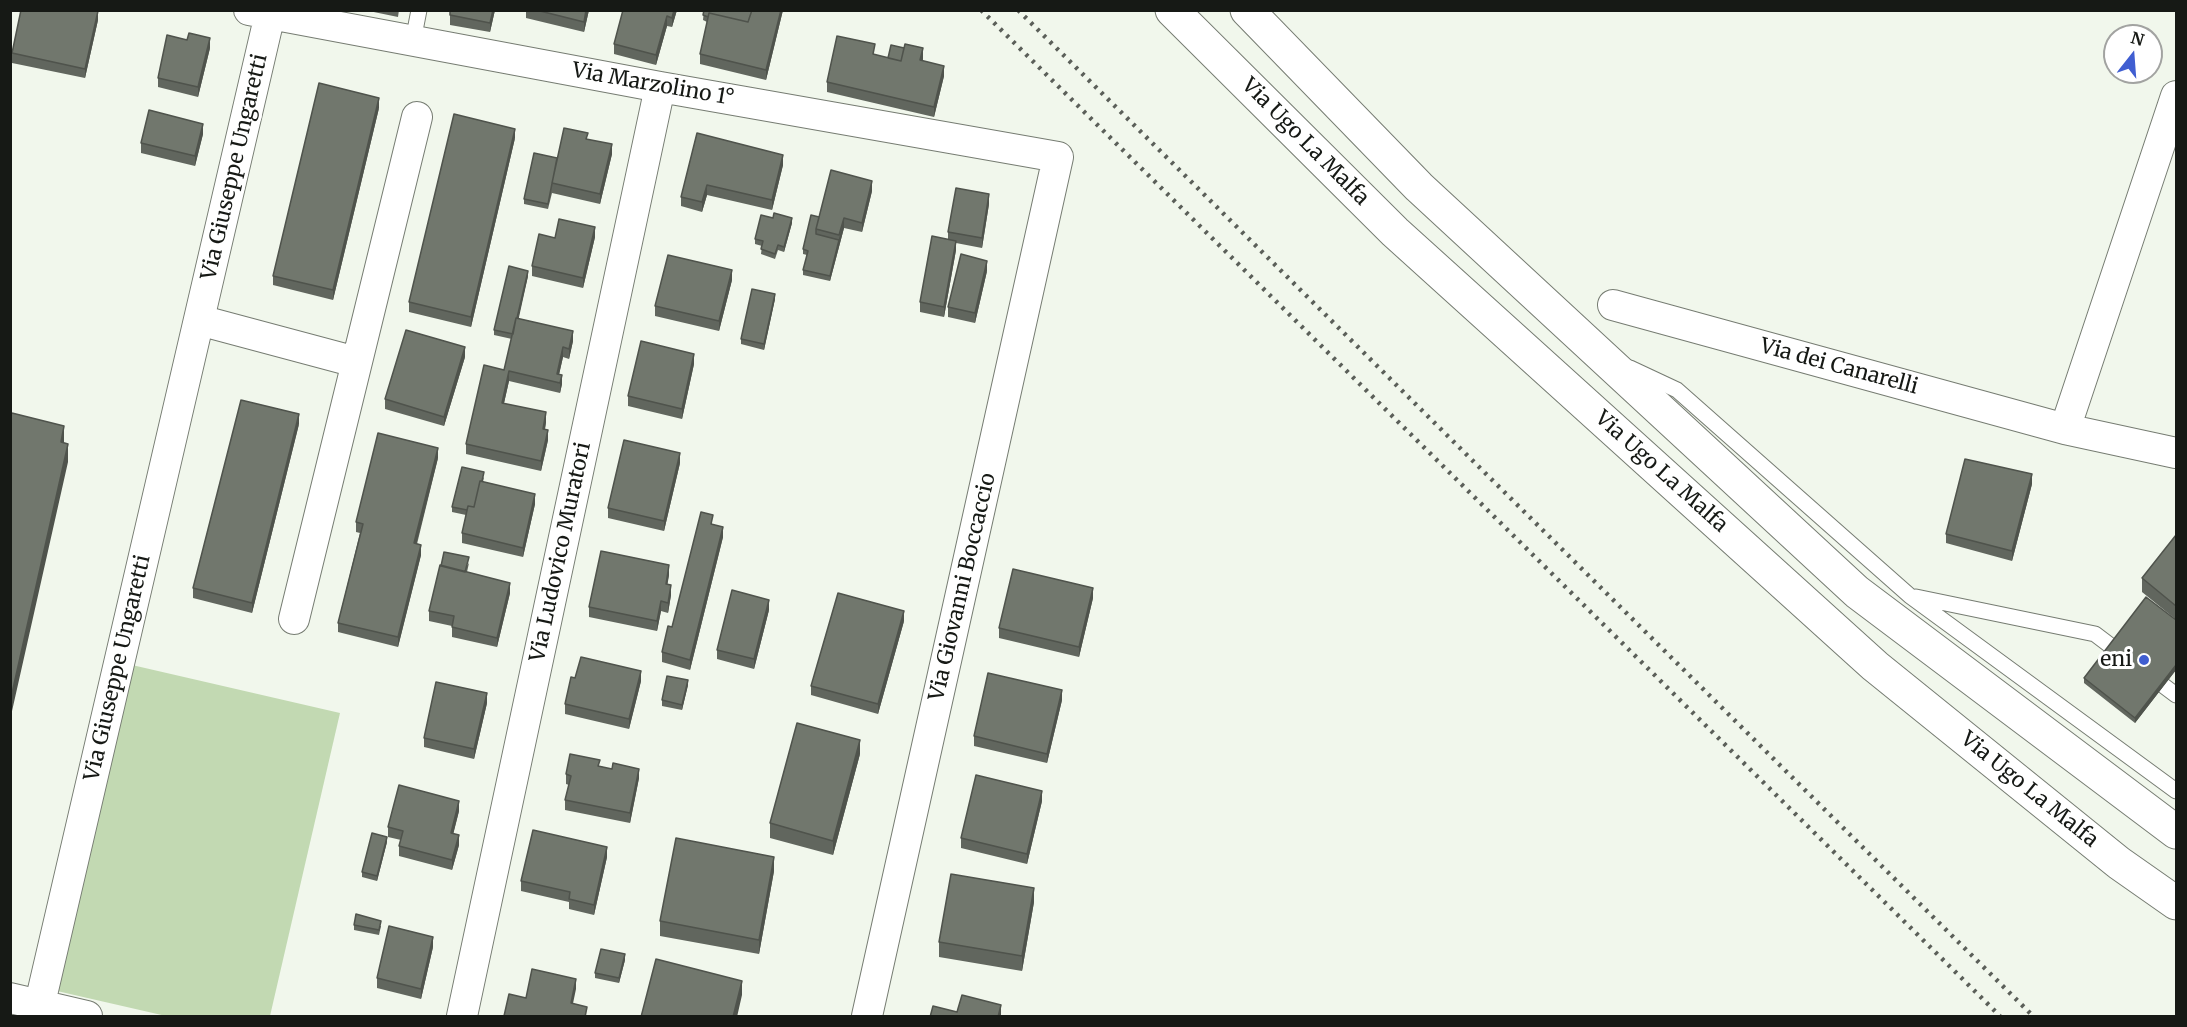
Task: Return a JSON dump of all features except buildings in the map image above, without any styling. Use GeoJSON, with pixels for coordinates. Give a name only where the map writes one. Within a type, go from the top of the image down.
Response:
{"type":"FeatureCollection","features":[{"type":"Feature","properties":{"kind":"highway","name":"Via Ugo La Malfa"},"geometry":{"type":"LineString","coordinates":[[1172,10],[1395,232],[1875,666],[2119,863],[2176,903]]}},
{"type":"Feature","properties":{"kind":"highway","name":"Via Ugo La Malfa"},"geometry":{"type":"LineString","coordinates":[[1247,10],[1419,187],[1857,592],[2176,832]]}},
{"type":"Feature","properties":{"kind":"street","name":"Via Marzolino 1°"},"geometry":{"type":"LineString","coordinates":[[260,12],[660,87],[1058,157]]}},
{"type":"Feature","properties":{"kind":"street","name":"Via Giuseppe Ungaretti"},"geometry":{"type":"LineString","coordinates":[[38,1011],[199,320],[260,12]]}},
{"type":"Feature","properties":{"kind":"street","name":"Via Ludovico Muratori"},"geometry":{"type":"LineString","coordinates":[[462,1017],[660,87]]}},
{"type":"Feature","properties":{"kind":"street"},"geometry":{"type":"LineString","coordinates":[[2065,429],[2176,96]]}},
{"type":"Feature","properties":{"kind":"street"},"geometry":{"type":"LineString","coordinates":[[294,619],[417,117]]}},
{"type":"Feature","properties":{"kind":"street","name":"Via Giovanni Boccaccio"},"geometry":{"type":"LineString","coordinates":[[867,1017],[1058,157]]}},
{"type":"Feature","properties":{"kind":"street","name":"Via dei Canarelli"},"geometry":{"type":"LineString","coordinates":[[1613,306],[2065,429],[2176,453]]}},
{"type":"Feature","properties":{"kind":"street"},"geometry":{"type":"LineString","coordinates":[[199,320],[356,362]]}},
{"type":"Feature","properties":{"kind":"street"},"geometry":{"type":"LineString","coordinates":[[10,998],[38,1011],[87,1017]]}},
{"type":"Feature","properties":{"kind":"lane"},"geometry":{"type":"LineString","coordinates":[[413,41],[419,10]]}},
{"type":"Feature","properties":{"kind":"lane"},"geometry":{"type":"LineString","coordinates":[[1599,353],[1677,390],[1910,596],[2176,791]]}},
{"type":"Feature","properties":{"kind":"lane"},"geometry":{"type":"LineString","coordinates":[[1910,596],[2095,634],[2176,695]]}},
{"type":"Feature","properties":{"kind":"green space"},"geometry":{"type":"Polygon","coordinates":[[[132,665],[340,713],[270,1016],[166,1016],[57,991],[132,665]]]}},
{"type":"Feature","properties":{"kind":"railway"},"geometry":{"type":"LineString","coordinates":[[981,10],[2000,1016]]}},
{"type":"Feature","properties":{"kind":"railway"},"geometry":{"type":"LineString","coordinates":[[1018,10],[2033,1016]]}},
{"type":"Feature","properties":{"kind":"place","name":"eni"},"geometry":{"type":"Point","coordinates":[2144,660]}}]}
